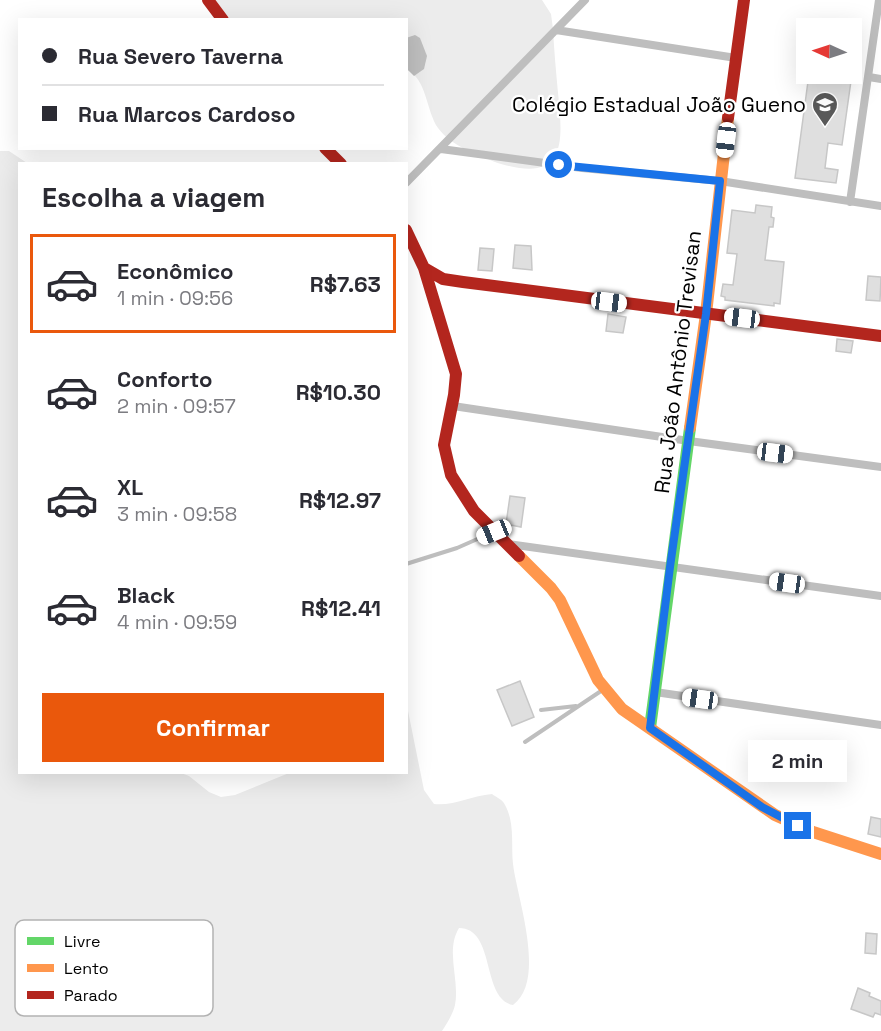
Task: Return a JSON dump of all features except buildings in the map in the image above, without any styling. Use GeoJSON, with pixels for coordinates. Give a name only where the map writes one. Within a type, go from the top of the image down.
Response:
{"type":"FeatureCollection","features":[{"type":"Feature","properties":{"kind":"street"},"geometry":{"type":"LineString","coordinates":[[208,0],[222,18]]}},
{"type":"Feature","properties":{"kind":"street"},"geometry":{"type":"LineString","coordinates":[[408,181],[585,0]]}},
{"type":"Feature","properties":{"kind":"street","name":"Rua João Antônio Trevisan"},"geometry":{"type":"LineString","coordinates":[[650,728],[706,314],[720,181],[744,0]]}},
{"type":"Feature","properties":{"kind":"street"},"geometry":{"type":"LineString","coordinates":[[850,202],[879,0]]}},
{"type":"Feature","properties":{"kind":"street"},"geometry":{"type":"LineString","coordinates":[[556,30],[736,58]]}},
{"type":"Feature","properties":{"kind":"street"},"geometry":{"type":"LineString","coordinates":[[868,77],[881,79]]}},
{"type":"Feature","properties":{"kind":"street"},"geometry":{"type":"LineString","coordinates":[[441,149],[582,168],[720,181],[881,206]]}},
{"type":"Feature","properties":{"kind":"street"},"geometry":{"type":"LineString","coordinates":[[327,150],[339,162]]}},
{"type":"Feature","properties":{"kind":"street"},"geometry":{"type":"LineString","coordinates":[[408,234],[424,268],[456,374],[453,406],[445,439],[447,462],[461,492],[494,532],[551,589],[562,604],[604,689],[621,708],[773,814],[798,826],[881,854]]}},
{"type":"Feature","properties":{"kind":"street"},"geometry":{"type":"LineString","coordinates":[[424,268],[442,279],[881,336]]}},
{"type":"Feature","properties":{"kind":"street"},"geometry":{"type":"LineString","coordinates":[[453,406],[881,467]]}},
{"type":"Feature","properties":{"kind":"street"},"geometry":{"type":"LineString","coordinates":[[508,544],[881,596]]}},
{"type":"Feature","properties":{"kind":"street"},"geometry":{"type":"LineString","coordinates":[[655,692],[881,725]]}},
{"type":"Feature","properties":{"kind":"lane"},"geometry":{"type":"LineString","coordinates":[[408,563],[457,548],[494,532]]}},
{"type":"Feature","properties":{"kind":"lane"},"geometry":{"type":"LineString","coordinates":[[525,742],[604,689]]}},
{"type":"Feature","properties":{"kind":"lane"},"geometry":{"type":"LineString","coordinates":[[541,710],[576,706]]}},
{"type":"Feature","properties":{"kind":"shaded area"},"geometry":{"type":"Polygon","coordinates":[[[209,0],[542,0],[551,14],[553,29],[560,111],[560,142],[556,154],[549,163],[538,168],[523,168],[501,164],[476,154],[458,145],[444,134],[434,121],[419,80],[408,71],[408,18],[222,18],[209,0]]]}},
{"type":"Feature","properties":{"kind":"shaded area"},"geometry":{"type":"Polygon","coordinates":[[[415,35],[420,38],[427,56],[424,69],[414,76],[408,70],[408,37],[415,35]]]}},
{"type":"Feature","properties":{"kind":"shaded area"},"geometry":{"type":"Polygon","coordinates":[[[0,151],[9,151],[26,162],[18,162],[18,774],[184,774],[209,792],[221,797],[235,795],[287,774],[408,774],[408,711],[424,790],[434,804],[449,804],[492,794],[505,805],[511,827],[513,864],[524,917],[529,958],[528,977],[523,993],[513,1005],[503,1000],[496,990],[479,939],[471,931],[459,928],[453,946],[455,1005],[442,1031],[0,1031],[0,151]]]}},
{"type":"Feature","properties":{"kind":"traffic: fast"},"geometry":{"type":"LineString","coordinates":[[650,728],[690,428]]}},
{"type":"Feature","properties":{"kind":"traffic: slow"},"geometry":{"type":"LineString","coordinates":[[690,428],[706,314],[728,118]]}},
{"type":"Feature","properties":{"kind":"traffic: slow"},"geometry":{"type":"LineString","coordinates":[[519,556],[560,600],[598,680],[622,709],[775,815],[813,832],[881,854]]}},
{"type":"Feature","properties":{"kind":"traffic: jam"},"geometry":{"type":"LineString","coordinates":[[208,0],[222,18]]}},
{"type":"Feature","properties":{"kind":"traffic: jam"},"geometry":{"type":"LineString","coordinates":[[728,118],[744,0]]}},
{"type":"Feature","properties":{"kind":"traffic: jam"},"geometry":{"type":"LineString","coordinates":[[327,150],[339,162]]}},
{"type":"Feature","properties":{"kind":"traffic: jam"},"geometry":{"type":"LineString","coordinates":[[408,234],[424,268],[456,374],[444,445],[451,475],[474,511],[519,556]]}},
{"type":"Feature","properties":{"kind":"traffic: jam"},"geometry":{"type":"LineString","coordinates":[[424,268],[443,279],[463,282],[881,336]]}},
{"type":"Feature","properties":{"kind":"place","name":"Colégio Estadual João Gueno"},"geometry":{"type":"Point","coordinates":[825,128]}},
{"type":"Feature","properties":{"kind":"route"},"geometry":{"type":"LineString","coordinates":[[559,165],[720,181],[706,314],[650,728],[762,807],[798,826]]}}]}
